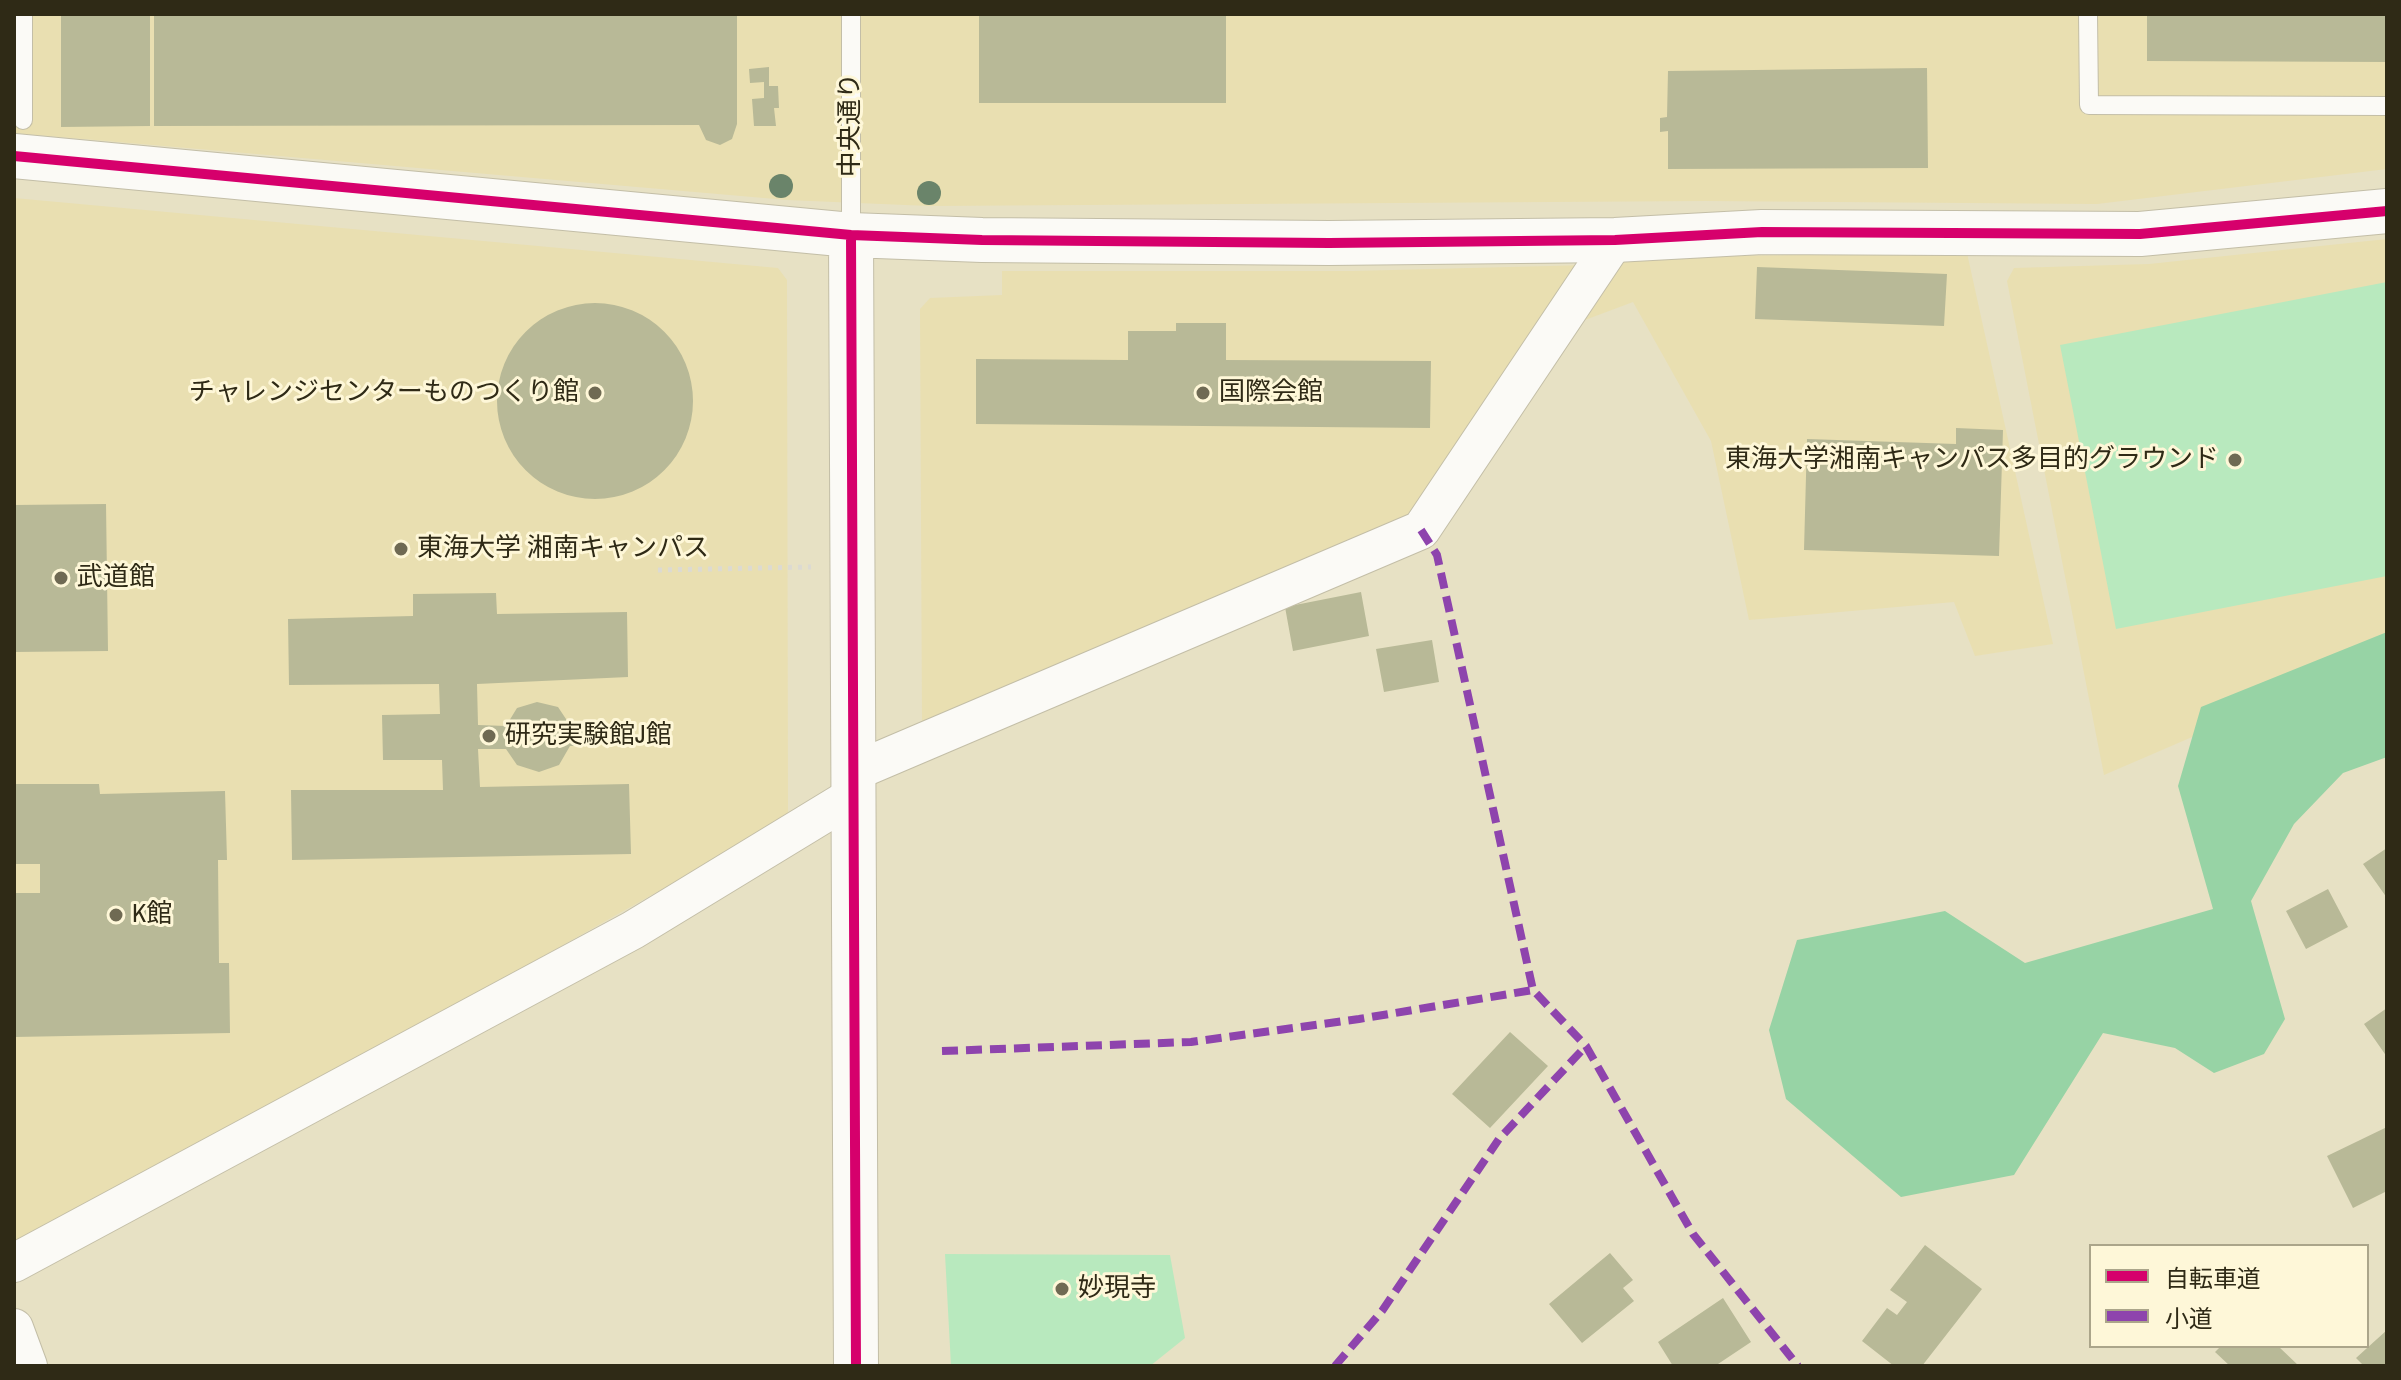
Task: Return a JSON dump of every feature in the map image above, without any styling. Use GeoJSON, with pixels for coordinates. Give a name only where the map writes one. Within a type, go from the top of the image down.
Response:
{"type":"FeatureCollection","features":[{"type":"Feature","properties":{"kind":"street"},"geometry":{"type":"LineString","coordinates":[[18,138],[851,235],[982,240],[1329,243],[1615,240],[1762,232],[2140,234],[2387,211]]}},
{"type":"Feature","properties":{"kind":"street"},"geometry":{"type":"LineString","coordinates":[[851,235],[856,1366]]}},
{"type":"Feature","properties":{"kind":"street"},"geometry":{"type":"LineString","coordinates":[[14,1263],[633,930],[853,784],[1421,530],[1615,240]]}},
{"type":"Feature","properties":{"kind":"street"},"geometry":{"type":"LineString","coordinates":[[14,1328],[28,1366]]}},
{"type":"Feature","properties":{"kind":"lane"},"geometry":{"type":"LineString","coordinates":[[18,138],[23,14]]}},
{"type":"Feature","properties":{"kind":"lane","name":"中央通り"},"geometry":{"type":"LineString","coordinates":[[851,14],[851,235]]}},
{"type":"Feature","properties":{"kind":"lane"},"geometry":{"type":"LineString","coordinates":[[2088,14],[2089,105],[2387,106]]}},
{"type":"Feature","properties":{"kind":"path"},"geometry":{"type":"LineString","coordinates":[[658,570],[852,566]]}},
{"type":"Feature","properties":{"kind":"shaded area"},"geometry":{"type":"Polygon","coordinates":[[[14,14],[2387,14],[2387,169],[2097,204],[1706,201],[929,206],[787,200],[14,133],[14,14]]]}},
{"type":"Feature","properties":{"kind":"shaded area","name":"東海大学 湘南キャンパス"},"geometry":{"type":"Polygon","coordinates":[[[14,198],[778,268],[787,280],[788,818],[14,1255],[14,198]]]}},
{"type":"Feature","properties":{"kind":"shaded area"},"geometry":{"type":"Polygon","coordinates":[[[2387,239],[2387,653],[2104,775],[2007,281],[2014,268],[2149,264],[2387,239]]]}},
{"type":"Feature","properties":{"kind":"shaded area"},"geometry":{"type":"Polygon","coordinates":[[[1967,253],[2053,644],[1975,656],[1954,602],[1749,620],[1711,441],[1633,302],[1585,320],[1627,257],[1967,253]]]}},
{"type":"Feature","properties":{"kind":"shaded area"},"geometry":{"type":"Polygon","coordinates":[[[1589,265],[1411,518],[922,726],[920,309],[930,298],[1002,295],[1002,271],[1353,271],[1589,265]]]}},
{"type":"Feature","properties":{"kind":"green space","name":"東海大学湘南キャンパス多目的グラウンド"},"geometry":{"type":"Polygon","coordinates":[[[2387,282],[2387,576],[2116,629],[2060,345],[2387,282]]]}},
{"type":"Feature","properties":{"kind":"green space"},"geometry":{"type":"Polygon","coordinates":[[[2387,632],[2387,757],[2343,773],[2294,824],[2251,901],[2285,1019],[2264,1054],[2214,1073],[2175,1048],[2103,1033],[2014,1175],[1901,1197],[1786,1099],[1769,1030],[1797,940],[1945,911],[2025,963],[2213,909],[2178,786],[2201,707],[2387,632]]]}},
{"type":"Feature","properties":{"kind":"green space","name":"妙現寺"},"geometry":{"type":"Polygon","coordinates":[[[945,1254],[1170,1255],[1185,1338],[1150,1366],[951,1366],[945,1254]]]}},
{"type":"Feature","properties":{"kind":"building"},"geometry":{"type":"Polygon","coordinates":[[[61,14],[150,14],[150,126],[61,127],[61,14]]]}},
{"type":"Feature","properties":{"kind":"building"},"geometry":{"type":"Polygon","coordinates":[[[154,14],[737,14],[737,124],[732,139],[720,145],[706,140],[699,125],[154,126],[154,14]]]}},
{"type":"Feature","properties":{"kind":"building"},"geometry":{"type":"Polygon","coordinates":[[[979,14],[1226,14],[1226,103],[979,103],[979,14]]]}},
{"type":"Feature","properties":{"kind":"building"},"geometry":{"type":"Polygon","coordinates":[[[2147,14],[2387,14],[2387,62],[2147,61],[2147,14]]]}},
{"type":"Feature","properties":{"kind":"building"},"geometry":{"type":"Polygon","coordinates":[[[769,67],[769,86],[778,86],[779,108],[774,108],[776,126],[754,126],[752,99],[764,98],[764,82],[750,83],[749,69],[769,67]]]}},
{"type":"Feature","properties":{"kind":"building"},"geometry":{"type":"Polygon","coordinates":[[[1927,68],[1928,168],[1668,169],[1668,131],[1660,132],[1660,118],[1667,117],[1668,71],[1927,68]]]}},
{"type":"Feature","properties":{"kind":"building"},"geometry":{"type":"Polygon","coordinates":[[[1757,267],[1947,274],[1944,326],[1755,319],[1757,267]]]}},
{"type":"Feature","properties":{"kind":"building","name":"チャレンジセンターものつくり館"},"geometry":{"type":"Polygon","coordinates":[[[595,303],[633,310],[664,332],[686,363],[693,401],[686,439],[664,470],[633,492],[595,499],[557,492],[526,470],[504,439],[497,401],[504,363],[526,332],[557,310],[595,303]]]}},
{"type":"Feature","properties":{"kind":"building","name":"国際会館"},"geometry":{"type":"Polygon","coordinates":[[[1176,323],[1226,323],[1226,360],[1431,361],[1430,428],[976,424],[976,359],[1128,360],[1128,331],[1176,331],[1176,323]]]}},
{"type":"Feature","properties":{"kind":"building"},"geometry":{"type":"Polygon","coordinates":[[[1956,428],[2003,430],[1999,556],[1804,550],[1807,439],[1956,444],[1956,428]]]}},
{"type":"Feature","properties":{"kind":"building","name":"武道館"},"geometry":{"type":"Polygon","coordinates":[[[106,504],[108,651],[14,652],[14,505],[106,504]]]}},
{"type":"Feature","properties":{"kind":"building"},"geometry":{"type":"Polygon","coordinates":[[[1361,592],[1369,636],[1293,651],[1285,607],[1361,592]]]}},
{"type":"Feature","properties":{"kind":"building","name":"研究実験館J館"},"geometry":{"type":"Polygon","coordinates":[[[496,593],[497,614],[627,612],[628,677],[477,684],[478,725],[506,726],[517,708],[537,702],[558,707],[570,725],[595,725],[594,746],[570,746],[559,765],[539,772],[517,765],[506,749],[478,749],[480,787],[629,784],[631,854],[292,860],[291,790],[443,790],[442,760],[383,760],[382,715],[440,714],[439,684],[289,685],[288,619],[413,616],[413,594],[496,593]]]}},
{"type":"Feature","properties":{"kind":"building"},"geometry":{"type":"Polygon","coordinates":[[[1432,640],[1439,682],[1384,692],[1376,649],[1432,640]]]}},
{"type":"Feature","properties":{"kind":"building","name":"K館"},"geometry":{"type":"Polygon","coordinates":[[[16,784],[99,784],[100,794],[225,791],[227,860],[218,860],[219,963],[229,963],[230,1033],[14,1037],[14,893],[40,893],[40,864],[14,864],[16,784]]]}},
{"type":"Feature","properties":{"kind":"building"},"geometry":{"type":"Polygon","coordinates":[[[2387,848],[2387,898],[2363,864],[2387,848]]]}},
{"type":"Feature","properties":{"kind":"building"},"geometry":{"type":"Polygon","coordinates":[[[2328,889],[2348,927],[2306,949],[2286,911],[2328,889]]]}},
{"type":"Feature","properties":{"kind":"building"},"geometry":{"type":"Polygon","coordinates":[[[2387,1008],[2387,1057],[2364,1024],[2387,1008]]]}},
{"type":"Feature","properties":{"kind":"building"},"geometry":{"type":"Polygon","coordinates":[[[1510,1032],[1548,1066],[1490,1128],[1452,1094],[1510,1032]]]}},
{"type":"Feature","properties":{"kind":"building"},"geometry":{"type":"Polygon","coordinates":[[[2387,1127],[2387,1191],[2353,1208],[2327,1156],[2387,1127]]]}},
{"type":"Feature","properties":{"kind":"building"},"geometry":{"type":"Polygon","coordinates":[[[1925,1245],[1982,1289],[1922,1366],[1894,1366],[1862,1341],[1887,1308],[1897,1315],[1907,1302],[1890,1290],[1925,1245]]]}},
{"type":"Feature","properties":{"kind":"building"},"geometry":{"type":"Polygon","coordinates":[[[1610,1253],[1633,1280],[1623,1288],[1634,1301],[1582,1343],[1549,1304],[1610,1253]]]}},
{"type":"Feature","properties":{"kind":"building"},"geometry":{"type":"Polygon","coordinates":[[[1723,1298],[1751,1342],[1715,1366],[1673,1366],[1658,1342],[1723,1298]]]}},
{"type":"Feature","properties":{"kind":"building"},"geometry":{"type":"Polygon","coordinates":[[[2387,1330],[2387,1366],[2364,1366],[2356,1358],[2387,1330]]]}},
{"type":"Feature","properties":{"kind":"building"},"geometry":{"type":"Polygon","coordinates":[[[2219,1348],[2280,1348],[2299,1366],[2230,1366],[2215,1352],[2219,1348]]]}},
{"type":"Feature","properties":{"kind":"marked path"},"geometry":{"type":"LineString","coordinates":[[1421,530],[1437,555],[1533,990],[1586,1046],[1693,1234],[1798,1366]]}},
{"type":"Feature","properties":{"kind":"marked path"},"geometry":{"type":"LineString","coordinates":[[942,1051],[1191,1042],[1359,1019],[1533,990]]}},
{"type":"Feature","properties":{"kind":"marked path"},"geometry":{"type":"LineString","coordinates":[[1335,1366],[1382,1311],[1499,1139],[1586,1046]]}},
{"type":"Feature","properties":{"kind":"cycle path"},"geometry":{"type":"LineString","coordinates":[[14,156],[851,235],[982,240],[1329,243],[1615,240],[1762,232],[2140,234],[2387,211]]}},
{"type":"Feature","properties":{"kind":"cycle path"},"geometry":{"type":"LineString","coordinates":[[851,235],[856,1366]]}},
{"type":"Feature","properties":{"kind":"place","name":"チャレンジセンターものつくり館"},"geometry":{"type":"Point","coordinates":[595,393]}},
{"type":"Feature","properties":{"kind":"place","name":"国際会館"},"geometry":{"type":"Point","coordinates":[1203,393]}},
{"type":"Feature","properties":{"kind":"place","name":"東海大学湘南キャンパス多目的グラウンド"},"geometry":{"type":"Point","coordinates":[2235,460]}},
{"type":"Feature","properties":{"kind":"place","name":"東海大学 湘南キャンパス"},"geometry":{"type":"Point","coordinates":[401,549]}},
{"type":"Feature","properties":{"kind":"place","name":"武道館"},"geometry":{"type":"Point","coordinates":[61,578]}},
{"type":"Feature","properties":{"kind":"place","name":"研究実験館J館"},"geometry":{"type":"Point","coordinates":[489,736]}},
{"type":"Feature","properties":{"kind":"place","name":"K館"},"geometry":{"type":"Point","coordinates":[116,915]}},
{"type":"Feature","properties":{"kind":"place","name":"妙現寺"},"geometry":{"type":"Point","coordinates":[1062,1289]}}]}
